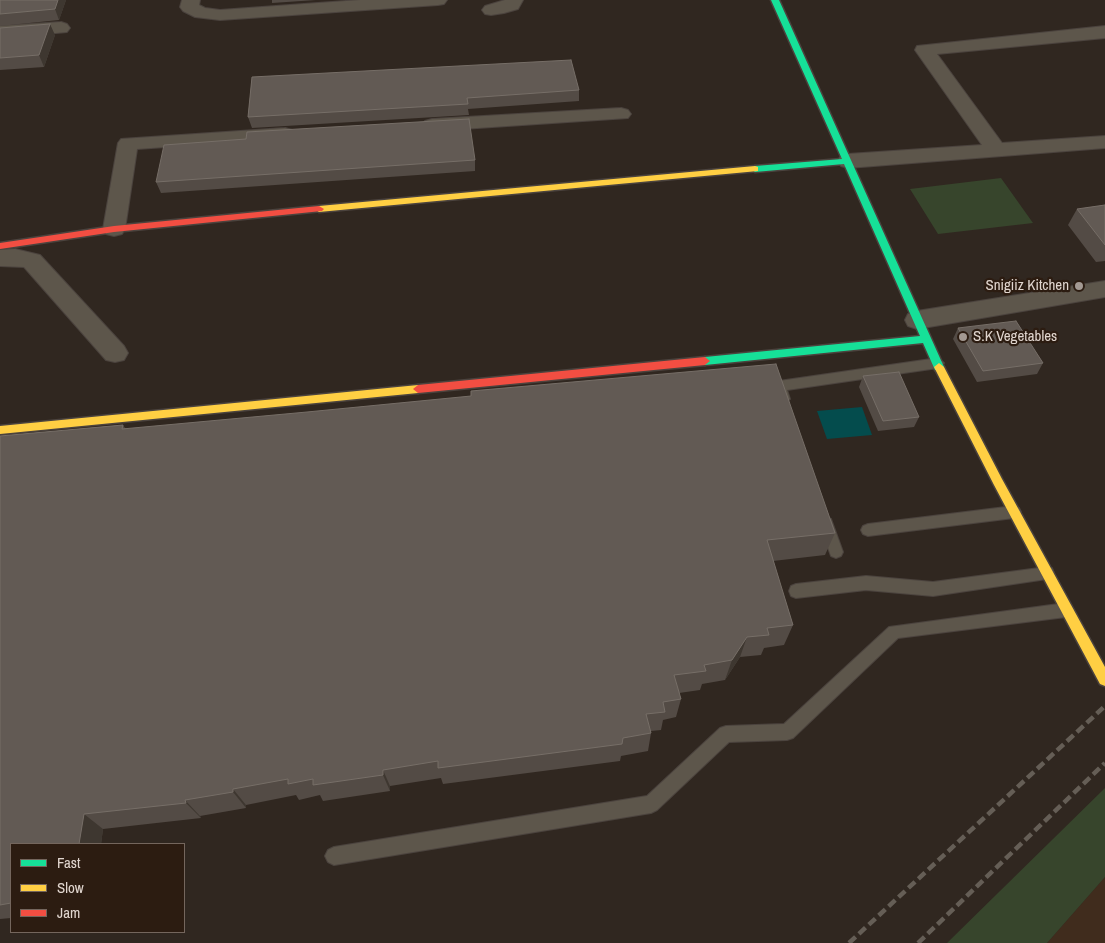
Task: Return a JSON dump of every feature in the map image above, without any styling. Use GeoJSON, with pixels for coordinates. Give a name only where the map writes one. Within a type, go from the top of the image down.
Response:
{"type":"FeatureCollection","features":[{"type":"Feature","properties":{"kind":"street"},"geometry":{"type":"LineString","coordinates":[[191,0],[189,7],[201,13],[220,15],[438,0]]}},
{"type":"Feature","properties":{"kind":"street"},"geometry":{"type":"LineString","coordinates":[[491,10],[512,5],[514,0]]}},
{"type":"Feature","properties":{"kind":"street"},"geometry":{"type":"LineString","coordinates":[[775,0],[903,282],[921,329],[1014,512],[1105,680]]}},
{"type":"Feature","properties":{"kind":"street"},"geometry":{"type":"LineString","coordinates":[[0,32],[61,28]]}},
{"type":"Feature","properties":{"kind":"street"},"geometry":{"type":"LineString","coordinates":[[996,150],[924,50],[1105,32]]}},
{"type":"Feature","properties":{"kind":"street"},"geometry":{"type":"LineString","coordinates":[[414,126],[621,114]]}},
{"type":"Feature","properties":{"kind":"street"},"geometry":{"type":"LineString","coordinates":[[114,229],[128,144],[306,133]]}},
{"type":"Feature","properties":{"kind":"street"},"geometry":{"type":"LineString","coordinates":[[0,246],[114,229],[434,198],[848,161],[1105,142]]}},
{"type":"Feature","properties":{"kind":"street"},"geometry":{"type":"LineString","coordinates":[[0,258],[15,257],[32,261],[115,353]]}},
{"type":"Feature","properties":{"kind":"street"},"geometry":{"type":"LineString","coordinates":[[0,430],[921,329],[1105,289]]}},
{"type":"Feature","properties":{"kind":"lane"},"geometry":{"type":"LineString","coordinates":[[788,414],[779,386],[938,363]]}},
{"type":"Feature","properties":{"kind":"lane"},"geometry":{"type":"LineString","coordinates":[[820,506],[836,552]]}},
{"type":"Feature","properties":{"kind":"lane"},"geometry":{"type":"LineString","coordinates":[[868,530],[1014,512]]}},
{"type":"Feature","properties":{"kind":"lane"},"geometry":{"type":"LineString","coordinates":[[796,591],[866,583],[933,588],[1047,574]]}},
{"type":"Feature","properties":{"kind":"lane"},"geometry":{"type":"LineString","coordinates":[[334,856],[650,804],[726,734],[787,732],[894,632],[1066,610]]}},
{"type":"Feature","properties":{"kind":"shaded area"},"geometry":{"type":"Polygon","coordinates":[[[1105,877],[1105,943],[1047,943],[1105,877]]]}},
{"type":"Feature","properties":{"kind":"green space"},"geometry":{"type":"Polygon","coordinates":[[[1001,178],[1033,223],[938,234],[910,189],[1001,178]]]}},
{"type":"Feature","properties":{"kind":"green space"},"geometry":{"type":"Polygon","coordinates":[[[1105,788],[1105,877],[1047,943],[947,943],[1105,788]]]}},
{"type":"Feature","properties":{"kind":"water"},"geometry":{"type":"Polygon","coordinates":[[[862,407],[872,435],[827,439],[817,411],[862,407]]]}},
{"type":"Feature","properties":{"kind":"building"},"geometry":{"type":"Polygon","coordinates":[[[0,0],[58,0],[55,9],[0,14],[0,0]]]}},
{"type":"Feature","properties":{"kind":"building"},"geometry":{"type":"Polygon","coordinates":[[[50,24],[39,55],[0,58],[0,28],[50,24]]]}},
{"type":"Feature","properties":{"kind":"building"},"geometry":{"type":"Polygon","coordinates":[[[571,60],[579,90],[467,98],[468,104],[248,117],[252,77],[571,60]]]}},
{"type":"Feature","properties":{"kind":"building"},"geometry":{"type":"Polygon","coordinates":[[[469,119],[475,160],[156,182],[164,145],[246,139],[247,132],[469,119]]]}},
{"type":"Feature","properties":{"kind":"building"},"geometry":{"type":"Polygon","coordinates":[[[1105,205],[1105,245],[1077,209],[1105,205]]]}},
{"type":"Feature","properties":{"kind":"building"},"geometry":{"type":"Polygon","coordinates":[[[1016,321],[1043,363],[983,371],[958,328],[1016,321]]]}},
{"type":"Feature","properties":{"kind":"building"},"geometry":{"type":"Polygon","coordinates":[[[776,364],[835,533],[767,540],[793,625],[767,628],[769,635],[747,637],[732,660],[704,665],[706,671],[674,675],[681,699],[663,702],[665,712],[646,714],[651,733],[623,738],[622,744],[438,768],[438,761],[383,770],[383,775],[313,785],[313,779],[288,784],[288,779],[233,789],[233,792],[185,800],[186,803],[84,814],[79,843],[10,843],[10,903],[0,905],[0,436],[123,425],[122,429],[307,412],[471,396],[471,391],[776,364]]]}},
{"type":"Feature","properties":{"kind":"building"},"geometry":{"type":"Polygon","coordinates":[[[899,372],[919,417],[883,421],[863,376],[899,372]]]}},
{"type":"Feature","properties":{"kind":"railway"},"geometry":{"type":"LineString","coordinates":[[849,943],[1105,706]]}},
{"type":"Feature","properties":{"kind":"railway"},"geometry":{"type":"LineString","coordinates":[[918,943],[1105,763]]}},
{"type":"Feature","properties":{"kind":"traffic: fast"},"geometry":{"type":"LineString","coordinates":[[775,0],[939,367]]}},
{"type":"Feature","properties":{"kind":"traffic: fast"},"geometry":{"type":"LineString","coordinates":[[755,169],[848,161]]}},
{"type":"Feature","properties":{"kind":"traffic: fast"},"geometry":{"type":"LineString","coordinates":[[705,361],[925,339]]}},
{"type":"Feature","properties":{"kind":"traffic: slow"},"geometry":{"type":"LineString","coordinates":[[319,209],[755,169]]}},
{"type":"Feature","properties":{"kind":"traffic: slow"},"geometry":{"type":"LineString","coordinates":[[939,367],[998,482],[1105,680]]}},
{"type":"Feature","properties":{"kind":"traffic: slow"},"geometry":{"type":"LineString","coordinates":[[0,430],[418,389]]}},
{"type":"Feature","properties":{"kind":"traffic: jam"},"geometry":{"type":"LineString","coordinates":[[0,246],[114,229],[319,209]]}},
{"type":"Feature","properties":{"kind":"traffic: jam"},"geometry":{"type":"LineString","coordinates":[[418,389],[705,361]]}},
{"type":"Feature","properties":{"kind":"place","name":"Snigiiz Kitchen"},"geometry":{"type":"Point","coordinates":[1079,286]}},
{"type":"Feature","properties":{"kind":"place","name":"S.K Vegetables"},"geometry":{"type":"Point","coordinates":[963,337]}}]}
